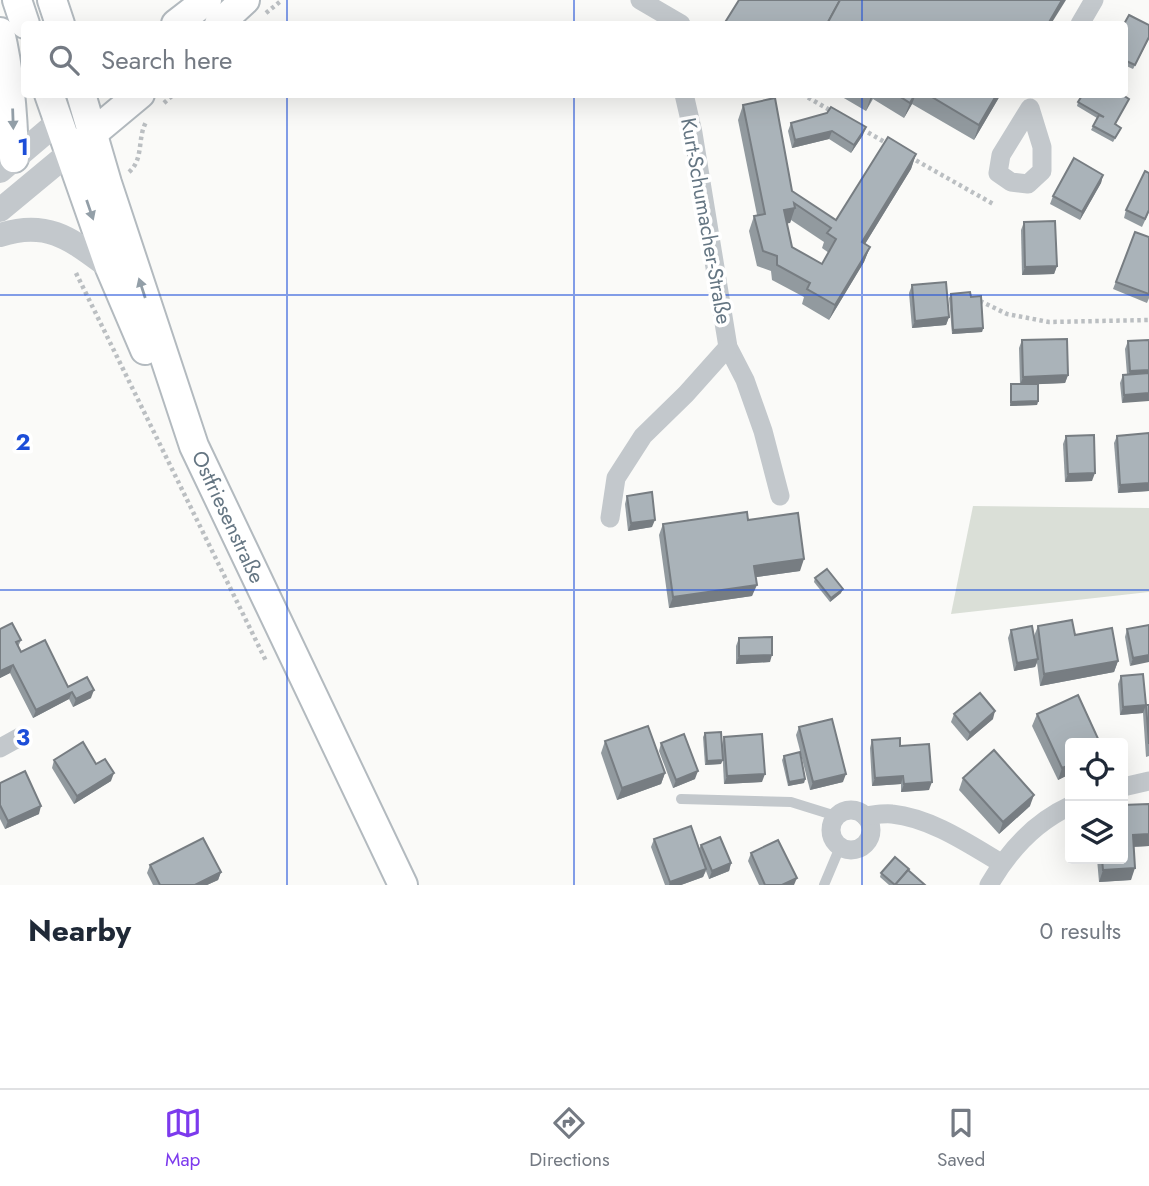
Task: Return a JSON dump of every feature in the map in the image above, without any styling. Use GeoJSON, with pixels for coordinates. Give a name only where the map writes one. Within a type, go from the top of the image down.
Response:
{"type":"FeatureCollection","features":[{"type":"Feature","properties":{"kind":"main road"},"geometry":{"type":"LineString","coordinates":[[17,0],[24,21]]}},
{"type":"Feature","properties":{"kind":"main road"},"geometry":{"type":"LineString","coordinates":[[52,0],[59,21]]}},
{"type":"Feature","properties":{"kind":"main road"},"geometry":{"type":"LineString","coordinates":[[180,21],[207,0]]}},
{"type":"Feature","properties":{"kind":"main road"},"geometry":{"type":"LineString","coordinates":[[222,21],[245,0]]}},
{"type":"Feature","properties":{"kind":"main road"},"geometry":{"type":"LineString","coordinates":[[0,32],[7,61],[13,112],[7,164]]}},
{"type":"Feature","properties":{"kind":"main road"},"geometry":{"type":"LineString","coordinates":[[49,98],[110,268],[157,377],[194,446]]}},
{"type":"Feature","properties":{"kind":"main road"},"geometry":{"type":"LineString","coordinates":[[58,121],[85,98]]}},
{"type":"Feature","properties":{"kind":"main road","name":"Ostfriesenstraße"},"geometry":{"type":"LineString","coordinates":[[86,98],[93,134],[194,446],[402,885]]}},
{"type":"Feature","properties":{"kind":"main road"},"geometry":{"type":"LineString","coordinates":[[70,152],[135,98]]}},
{"type":"Feature","properties":{"kind":"street"},"geometry":{"type":"LineString","coordinates":[[640,0],[671,21]]}},
{"type":"Feature","properties":{"kind":"street"},"geometry":{"type":"LineString","coordinates":[[1082,21],[1094,0]]}},
{"type":"Feature","properties":{"kind":"street","name":"Kurt-Schumacher-Straße"},"geometry":{"type":"LineString","coordinates":[[685,98],[728,347],[745,380],[763,430],[780,496]]}},
{"type":"Feature","properties":{"kind":"street"},"geometry":{"type":"LineString","coordinates":[[7,164],[58,121]]}},
{"type":"Feature","properties":{"kind":"street"},"geometry":{"type":"LineString","coordinates":[[0,210],[70,152]]}},
{"type":"Feature","properties":{"kind":"street"},"geometry":{"type":"LineString","coordinates":[[0,235],[12,231],[40,229],[59,234],[110,268]]}},
{"type":"Feature","properties":{"kind":"street","name":"Kurt-Schumacher-Straße"},"geometry":{"type":"LineString","coordinates":[[610,518],[616,478],[643,436],[728,347]]}},
{"type":"Feature","properties":{"kind":"street"},"geometry":{"type":"LineString","coordinates":[[0,748],[20,737]]}},
{"type":"Feature","properties":{"kind":"street"},"geometry":{"type":"LineString","coordinates":[[1128,786],[1149,781]]}},
{"type":"Feature","properties":{"kind":"street"},"geometry":{"type":"LineString","coordinates":[[989,885],[1002,863],[1029,832],[1065,809]]}},
{"type":"Feature","properties":{"kind":"street"},"geometry":{"type":"LineString","coordinates":[[847,810],[854,810],[865,816],[869,821],[870,834],[864,845],[853,850],[835,844],[830,833],[836,816],[847,810]]}},
{"type":"Feature","properties":{"kind":"street"},"geometry":{"type":"LineString","coordinates":[[865,816],[891,813],[916,819],[963,840],[1002,863]]}},
{"type":"Feature","properties":{"kind":"lane"},"geometry":{"type":"LineString","coordinates":[[681,799],[791,802],[836,816]]}},
{"type":"Feature","properties":{"kind":"lane"},"geometry":{"type":"LineString","coordinates":[[824,885],[840,847]]}},
{"type":"Feature","properties":{"kind":"path"},"geometry":{"type":"LineString","coordinates":[[809,98],[838,115]]}},
{"type":"Feature","properties":{"kind":"path"},"geometry":{"type":"LineString","coordinates":[[850,122],[995,205]]}},
{"type":"Feature","properties":{"kind":"path"},"geometry":{"type":"LineString","coordinates":[[69,265],[76,274],[272,672]]}},
{"type":"Feature","properties":{"kind":"path"},"geometry":{"type":"LineString","coordinates":[[980,301],[1007,314],[1049,322],[1149,320]]}},
{"type":"Feature","properties":{"kind":"shaded area"},"geometry":{"type":"Polygon","coordinates":[[[973,506],[1149,508],[1149,592],[951,614],[973,506]]]}},
{"type":"Feature","properties":{"kind":"building"},"geometry":{"type":"Polygon","coordinates":[[[739,0],[840,0],[829,21],[726,21],[739,0]]]}},
{"type":"Feature","properties":{"kind":"building"},"geometry":{"type":"Polygon","coordinates":[[[840,0],[1062,0],[1050,21],[829,21],[840,0]]]}},
{"type":"Feature","properties":{"kind":"building"},"geometry":{"type":"Polygon","coordinates":[[[1129,15],[1149,25],[1149,37],[1135,65],[1128,62],[1128,21],[1126,21],[1129,15]]]}},
{"type":"Feature","properties":{"kind":"building"},"geometry":{"type":"Polygon","coordinates":[[[775,98],[792,191],[836,220],[888,137],[916,154],[862,242],[870,247],[835,305],[807,289],[810,283],[777,265],[777,256],[763,251],[754,216],[765,214],[743,105],[775,98]],[[794,203],[795,208],[784,210],[792,247],[822,264],[836,239],[827,233],[831,228],[794,203]]]}},
{"type":"Feature","properties":{"kind":"building"},"geometry":{"type":"Polygon","coordinates":[[[934,98],[995,98],[979,125],[934,98]]]}},
{"type":"Feature","properties":{"kind":"building"},"geometry":{"type":"Polygon","coordinates":[[[1080,98],[1129,99],[1115,124],[1121,128],[1115,138],[1093,126],[1099,115],[1104,117],[1078,102],[1080,98]]]}},
{"type":"Feature","properties":{"kind":"building"},"geometry":{"type":"Polygon","coordinates":[[[831,107],[866,127],[854,145],[832,131],[795,140],[791,123],[827,113],[831,107]]]}},
{"type":"Feature","properties":{"kind":"building"},"geometry":{"type":"Polygon","coordinates":[[[1074,158],[1103,175],[1082,212],[1053,196],[1074,158]]]}},
{"type":"Feature","properties":{"kind":"building"},"geometry":{"type":"Polygon","coordinates":[[[1145,171],[1149,173],[1149,210],[1145,219],[1126,210],[1145,171]]]}},
{"type":"Feature","properties":{"kind":"building"},"geometry":{"type":"Polygon","coordinates":[[[1055,221],[1057,266],[1025,267],[1024,222],[1055,221]]]}},
{"type":"Feature","properties":{"kind":"building"},"geometry":{"type":"Polygon","coordinates":[[[1135,232],[1149,237],[1149,294],[1116,282],[1135,232]]]}},
{"type":"Feature","properties":{"kind":"building"},"geometry":{"type":"Polygon","coordinates":[[[946,282],[949,317],[915,321],[912,285],[946,282]]]}},
{"type":"Feature","properties":{"kind":"building"},"geometry":{"type":"Polygon","coordinates":[[[970,292],[971,297],[981,296],[983,328],[953,330],[951,294],[970,292]]]}},
{"type":"Feature","properties":{"kind":"building"},"geometry":{"type":"Polygon","coordinates":[[[1067,339],[1068,375],[1023,377],[1022,340],[1067,339]]]}},
{"type":"Feature","properties":{"kind":"building"},"geometry":{"type":"Polygon","coordinates":[[[1149,340],[1149,370],[1130,371],[1128,341],[1149,340]]]}},
{"type":"Feature","properties":{"kind":"building"},"geometry":{"type":"Polygon","coordinates":[[[1149,373],[1149,393],[1124,395],[1123,375],[1149,373]]]}},
{"type":"Feature","properties":{"kind":"building"},"geometry":{"type":"Polygon","coordinates":[[[1011,384],[1038,384],[1038,401],[1011,402],[1011,384]]]}},
{"type":"Feature","properties":{"kind":"building"},"geometry":{"type":"Polygon","coordinates":[[[1149,433],[1149,483],[1120,485],[1117,436],[1149,433]]]}},
{"type":"Feature","properties":{"kind":"building"},"geometry":{"type":"Polygon","coordinates":[[[1094,435],[1095,473],[1068,474],[1066,436],[1094,435]]]}},
{"type":"Feature","properties":{"kind":"building"},"geometry":{"type":"Polygon","coordinates":[[[652,492],[655,520],[631,523],[627,496],[652,492]]]}},
{"type":"Feature","properties":{"kind":"building"},"geometry":{"type":"Polygon","coordinates":[[[747,512],[748,520],[798,513],[804,559],[754,566],[757,585],[673,597],[663,524],[747,512]]]}},
{"type":"Feature","properties":{"kind":"building"},"geometry":{"type":"Polygon","coordinates":[[[827,569],[843,589],[831,598],[815,578],[827,569]]]}},
{"type":"Feature","properties":{"kind":"building"},"geometry":{"type":"Polygon","coordinates":[[[1072,620],[1075,635],[1112,628],[1118,661],[1044,674],[1038,626],[1072,620]]]}},
{"type":"Feature","properties":{"kind":"building"},"geometry":{"type":"Polygon","coordinates":[[[12,623],[21,640],[16,642],[21,652],[45,640],[68,687],[87,677],[94,690],[76,699],[72,692],[36,710],[13,665],[0,671],[0,629],[12,623]]]}},
{"type":"Feature","properties":{"kind":"building"},"geometry":{"type":"Polygon","coordinates":[[[1149,625],[1149,655],[1133,658],[1127,629],[1149,625]]]}},
{"type":"Feature","properties":{"kind":"building"},"geometry":{"type":"Polygon","coordinates":[[[1032,626],[1038,659],[1017,663],[1011,630],[1032,626]]]}},
{"type":"Feature","properties":{"kind":"building"},"geometry":{"type":"Polygon","coordinates":[[[772,637],[772,655],[739,656],[739,638],[772,637]]]}},
{"type":"Feature","properties":{"kind":"building"},"geometry":{"type":"Polygon","coordinates":[[[1143,674],[1146,705],[1123,707],[1121,676],[1143,674]]]}},
{"type":"Feature","properties":{"kind":"building"},"geometry":{"type":"Polygon","coordinates":[[[980,693],[995,711],[970,733],[954,714],[980,693]]]}},
{"type":"Feature","properties":{"kind":"building"},"geometry":{"type":"Polygon","coordinates":[[[1078,695],[1098,738],[1065,738],[1065,767],[1062,768],[1037,714],[1078,695]]]}},
{"type":"Feature","properties":{"kind":"building"},"geometry":{"type":"Polygon","coordinates":[[[1146,705],[1149,705],[1149,744],[1146,705]]]}},
{"type":"Feature","properties":{"kind":"building"},"geometry":{"type":"Polygon","coordinates":[[[832,719],[846,774],[813,782],[799,727],[832,719]]]}},
{"type":"Feature","properties":{"kind":"building"},"geometry":{"type":"Polygon","coordinates":[[[648,726],[665,773],[622,788],[605,741],[648,726]]]}},
{"type":"Feature","properties":{"kind":"building"},"geometry":{"type":"Polygon","coordinates":[[[721,732],[723,760],[707,761],[705,733],[721,732]]]}},
{"type":"Feature","properties":{"kind":"building"},"geometry":{"type":"Polygon","coordinates":[[[684,734],[698,771],[676,780],[661,743],[684,734]]]}},
{"type":"Feature","properties":{"kind":"building"},"geometry":{"type":"Polygon","coordinates":[[[762,734],[765,774],[727,776],[724,737],[762,734]]]}},
{"type":"Feature","properties":{"kind":"building"},"geometry":{"type":"Polygon","coordinates":[[[900,738],[900,746],[929,744],[932,782],[904,784],[903,776],[875,778],[872,740],[900,738]]]}},
{"type":"Feature","properties":{"kind":"building"},"geometry":{"type":"Polygon","coordinates":[[[83,742],[96,764],[105,759],[114,773],[77,796],[54,760],[83,742]]]}},
{"type":"Feature","properties":{"kind":"building"},"geometry":{"type":"Polygon","coordinates":[[[994,750],[1034,795],[1003,822],[963,778],[994,750]]]}},
{"type":"Feature","properties":{"kind":"building"},"geometry":{"type":"Polygon","coordinates":[[[800,752],[805,779],[789,782],[784,756],[800,752]]]}},
{"type":"Feature","properties":{"kind":"building"},"geometry":{"type":"Polygon","coordinates":[[[25,771],[41,806],[8,821],[0,805],[0,783],[25,771]]]}},
{"type":"Feature","properties":{"kind":"building"},"geometry":{"type":"Polygon","coordinates":[[[1149,804],[1149,834],[1133,835],[1135,868],[1103,870],[1102,864],[1128,864],[1128,805],[1149,804]]]}},
{"type":"Feature","properties":{"kind":"building"},"geometry":{"type":"Polygon","coordinates":[[[691,826],[706,869],[670,882],[654,839],[691,826]]]}},
{"type":"Feature","properties":{"kind":"building"},"geometry":{"type":"Polygon","coordinates":[[[720,837],[731,863],[712,871],[701,845],[720,837]]]}},
{"type":"Feature","properties":{"kind":"building"},"geometry":{"type":"Polygon","coordinates":[[[203,838],[221,872],[195,885],[160,885],[150,865],[203,838]]]}},
{"type":"Feature","properties":{"kind":"building"},"geometry":{"type":"Polygon","coordinates":[[[778,840],[797,878],[782,885],[765,885],[751,853],[778,840]]]}},
{"type":"Feature","properties":{"kind":"building"},"geometry":{"type":"Polygon","coordinates":[[[895,857],[909,869],[895,885],[881,873],[895,857]]]}},
{"type":"Feature","properties":{"kind":"building"},"geometry":{"type":"Polygon","coordinates":[[[908,870],[925,885],[895,885],[908,870]]]}}]}
